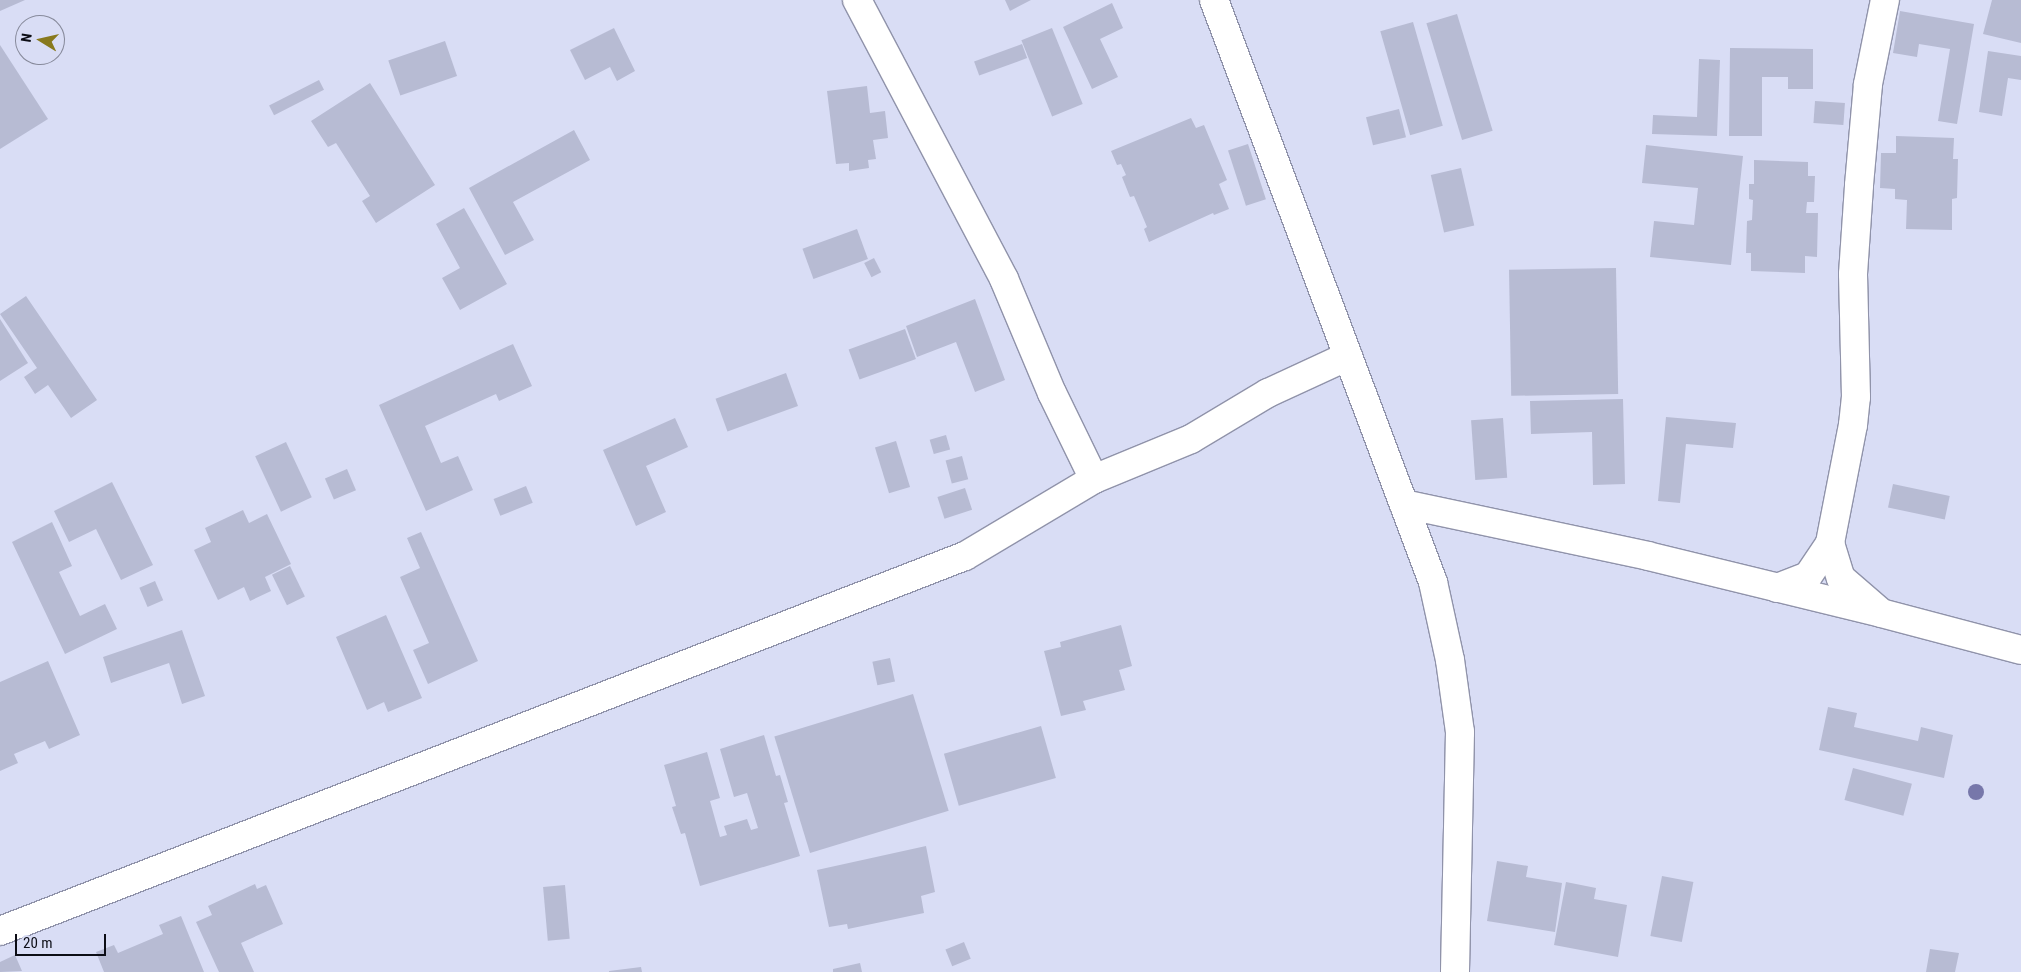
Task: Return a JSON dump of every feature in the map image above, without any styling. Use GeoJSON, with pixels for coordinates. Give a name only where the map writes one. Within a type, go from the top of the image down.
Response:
{"type":"FeatureCollection","features":[{"type":"Feature","properties":{"kind":"street"},"geometry":{"type":"LineString","coordinates":[[857,0],[1004,279],[1052,393],[1094,479]]}},
{"type":"Feature","properties":{"kind":"street"},"geometry":{"type":"LineString","coordinates":[[1214,0],[1433,582],[1450,660],[1460,732],[1455,972]]}},
{"type":"Feature","properties":{"kind":"street"},"geometry":{"type":"LineString","coordinates":[[1777,588],[1808,576],[1830,543],[1856,397],[1852,274],[1868,84],[1885,0]]}},
{"type":"Feature","properties":{"kind":"street"},"geometry":{"type":"LineString","coordinates":[[0,930],[965,556],[1094,479],[1191,439],[1268,393],[1348,356]]}},
{"type":"Feature","properties":{"kind":"street"},"geometry":{"type":"LineString","coordinates":[[1404,504],[1648,556],[1881,613],[2021,650]]}},
{"type":"Feature","properties":{"kind":"street"},"geometry":{"type":"LineString","coordinates":[[1830,543],[1841,578],[1881,613]]}},
{"type":"Feature","properties":{"kind":"building"},"geometry":{"type":"Polygon","coordinates":[[[0,0],[25,0],[0,11],[0,0]]]}},
{"type":"Feature","properties":{"kind":"building"},"geometry":{"type":"Polygon","coordinates":[[[1005,0],[1031,0],[1010,11],[1005,0]]]}},
{"type":"Feature","properties":{"kind":"building"},"geometry":{"type":"Polygon","coordinates":[[[1992,0],[2021,0],[2021,43],[1983,34],[1992,0]]]}},
{"type":"Feature","properties":{"kind":"building"},"geometry":{"type":"Polygon","coordinates":[[[1112,3],[1123,28],[1100,39],[1118,77],[1092,89],[1063,27],[1112,3]]]}},
{"type":"Feature","properties":{"kind":"building"},"geometry":{"type":"Polygon","coordinates":[[[1900,11],[1974,24],[1957,124],[1938,121],[1950,49],[1919,44],[1917,57],[1893,53],[1900,11]]]}},
{"type":"Feature","properties":{"kind":"building"},"geometry":{"type":"Polygon","coordinates":[[[1457,14],[1493,131],[1462,140],[1426,23],[1457,14]]]}},
{"type":"Feature","properties":{"kind":"building"},"geometry":{"type":"Polygon","coordinates":[[[1413,22],[1443,126],[1410,135],[1380,31],[1413,22]]]}},
{"type":"Feature","properties":{"kind":"building"},"geometry":{"type":"Polygon","coordinates":[[[614,28],[635,71],[617,81],[610,67],[585,80],[570,50],[614,28]]]}},
{"type":"Feature","properties":{"kind":"building"},"geometry":{"type":"Polygon","coordinates":[[[1052,28],[1083,104],[1052,116],[1021,40],[1052,28]]]}},
{"type":"Feature","properties":{"kind":"building"},"geometry":{"type":"Polygon","coordinates":[[[445,41],[457,76],[400,96],[388,61],[445,41]]]}},
{"type":"Feature","properties":{"kind":"building"},"geometry":{"type":"Polygon","coordinates":[[[1022,44],[1027,58],[979,76],[974,61],[1022,44]]]}},
{"type":"Feature","properties":{"kind":"building"},"geometry":{"type":"Polygon","coordinates":[[[0,45],[48,119],[0,149],[0,45]]]}},
{"type":"Feature","properties":{"kind":"building"},"geometry":{"type":"Polygon","coordinates":[[[1730,48],[1813,49],[1813,89],[1788,89],[1788,77],[1762,77],[1762,136],[1729,136],[1730,48]]]}},
{"type":"Feature","properties":{"kind":"building"},"geometry":{"type":"Polygon","coordinates":[[[1988,51],[2021,56],[2021,80],[2008,78],[2002,116],[1979,112],[1988,51]]]}},
{"type":"Feature","properties":{"kind":"building"},"geometry":{"type":"Polygon","coordinates":[[[1699,59],[1720,60],[1717,136],[1652,134],[1653,115],[1697,117],[1699,59]]]}},
{"type":"Feature","properties":{"kind":"building"},"geometry":{"type":"Polygon","coordinates":[[[319,80],[324,90],[274,115],[269,105],[319,80]]]}},
{"type":"Feature","properties":{"kind":"building"},"geometry":{"type":"Polygon","coordinates":[[[370,83],[435,185],[376,223],[362,201],[370,196],[336,143],[328,147],[311,121],[370,83]]]}},
{"type":"Feature","properties":{"kind":"building"},"geometry":{"type":"Polygon","coordinates":[[[867,86],[870,113],[885,111],[888,138],[873,140],[876,159],[868,160],[869,168],[849,171],[849,163],[836,164],[827,91],[867,86]]]}},
{"type":"Feature","properties":{"kind":"building"},"geometry":{"type":"Polygon","coordinates":[[[1815,101],[1845,103],[1843,125],[1813,123],[1815,101]]]}},
{"type":"Feature","properties":{"kind":"building"},"geometry":{"type":"Polygon","coordinates":[[[1399,109],[1406,137],[1373,145],[1366,117],[1399,109]]]}},
{"type":"Feature","properties":{"kind":"building"},"geometry":{"type":"Polygon","coordinates":[[[1191,118],[1196,128],[1204,125],[1227,180],[1219,184],[1229,209],[1214,215],[1213,213],[1149,242],[1144,229],[1147,227],[1134,196],[1130,197],[1122,177],[1126,175],[1121,164],[1117,165],[1111,151],[1191,118]]]}},
{"type":"Feature","properties":{"kind":"building"},"geometry":{"type":"Polygon","coordinates":[[[574,130],[590,160],[513,202],[534,240],[505,255],[469,188],[574,130]]]}},
{"type":"Feature","properties":{"kind":"building"},"geometry":{"type":"Polygon","coordinates":[[[1896,136],[1954,138],[1953,159],[1958,159],[1957,198],[1952,199],[1952,230],[1906,229],[1907,200],[1895,199],[1895,189],[1880,188],[1881,153],[1896,153],[1896,136]]]}},
{"type":"Feature","properties":{"kind":"building"},"geometry":{"type":"Polygon","coordinates":[[[1248,144],[1266,199],[1246,206],[1228,150],[1248,144]]]}},
{"type":"Feature","properties":{"kind":"building"},"geometry":{"type":"Polygon","coordinates":[[[1646,145],[1743,156],[1731,265],[1650,257],[1654,221],[1694,225],[1698,188],[1642,183],[1646,145]]]}},
{"type":"Feature","properties":{"kind":"building"},"geometry":{"type":"Polygon","coordinates":[[[1754,160],[1808,162],[1808,176],[1815,176],[1814,202],[1807,202],[1806,213],[1818,213],[1817,257],[1805,256],[1805,273],[1751,271],[1751,253],[1746,253],[1747,221],[1752,220],[1753,200],[1749,199],[1749,184],[1754,184],[1754,160]]]}},
{"type":"Feature","properties":{"kind":"building"},"geometry":{"type":"Polygon","coordinates":[[[1461,168],[1474,225],[1444,232],[1431,175],[1461,168]]]}},
{"type":"Feature","properties":{"kind":"building"},"geometry":{"type":"Polygon","coordinates":[[[464,208],[507,284],[460,310],[442,278],[460,268],[436,224],[464,208]]]}},
{"type":"Feature","properties":{"kind":"building"},"geometry":{"type":"Polygon","coordinates":[[[857,229],[868,259],[813,279],[802,249],[857,229]]]}},
{"type":"Feature","properties":{"kind":"building"},"geometry":{"type":"Polygon","coordinates":[[[874,258],[881,272],[871,277],[864,263],[874,258]]]}},
{"type":"Feature","properties":{"kind":"building"},"geometry":{"type":"Polygon","coordinates":[[[1616,268],[1618,394],[1511,396],[1509,270],[1616,268]]]}},
{"type":"Feature","properties":{"kind":"building"},"geometry":{"type":"Polygon","coordinates":[[[26,296],[97,400],[71,418],[48,385],[35,394],[24,377],[37,368],[0,314],[26,296]]]}},
{"type":"Feature","properties":{"kind":"building"},"geometry":{"type":"Polygon","coordinates":[[[975,299],[1005,380],[975,392],[956,342],[917,357],[906,326],[975,299]]]}},
{"type":"Feature","properties":{"kind":"building"},"geometry":{"type":"Polygon","coordinates":[[[0,319],[28,363],[0,381],[0,319]]]}},
{"type":"Feature","properties":{"kind":"building"},"geometry":{"type":"Polygon","coordinates":[[[905,329],[916,359],[860,380],[849,350],[905,329]]]}},
{"type":"Feature","properties":{"kind":"building"},"geometry":{"type":"Polygon","coordinates":[[[513,344],[532,386],[499,401],[496,394],[425,426],[441,463],[458,456],[473,490],[426,511],[379,405],[513,344]]]}},
{"type":"Feature","properties":{"kind":"building"},"geometry":{"type":"Polygon","coordinates":[[[786,373],[798,406],[727,432],[716,399],[786,373]]]}},
{"type":"Feature","properties":{"kind":"building"},"geometry":{"type":"Polygon","coordinates":[[[1623,399],[1625,484],[1593,485],[1592,432],[1531,434],[1530,401],[1623,399]]]}},
{"type":"Feature","properties":{"kind":"building"},"geometry":{"type":"Polygon","coordinates":[[[1666,417],[1736,423],[1733,448],[1686,444],[1680,503],[1658,501],[1666,417]]]}},
{"type":"Feature","properties":{"kind":"building"},"geometry":{"type":"Polygon","coordinates":[[[675,418],[688,447],[646,466],[666,512],[636,526],[603,450],[675,418]]]}},
{"type":"Feature","properties":{"kind":"building"},"geometry":{"type":"Polygon","coordinates":[[[1503,418],[1507,478],[1475,480],[1471,420],[1503,418]]]}},
{"type":"Feature","properties":{"kind":"building"},"geometry":{"type":"Polygon","coordinates":[[[946,435],[950,449],[934,454],[930,440],[946,435]]]}},
{"type":"Feature","properties":{"kind":"building"},"geometry":{"type":"Polygon","coordinates":[[[896,441],[910,487],[889,493],[875,447],[896,441]]]}},
{"type":"Feature","properties":{"kind":"building"},"geometry":{"type":"Polygon","coordinates":[[[286,442],[312,497],[281,512],[255,456],[286,442]]]}},
{"type":"Feature","properties":{"kind":"building"},"geometry":{"type":"Polygon","coordinates":[[[962,456],[968,479],[952,484],[946,460],[962,456]]]}},
{"type":"Feature","properties":{"kind":"building"},"geometry":{"type":"Polygon","coordinates":[[[347,469],[356,490],[334,500],[325,478],[347,469]]]}},
{"type":"Feature","properties":{"kind":"building"},"geometry":{"type":"Polygon","coordinates":[[[112,482],[153,565],[121,580],[96,529],[69,542],[54,511],[112,482]]]}},
{"type":"Feature","properties":{"kind":"building"},"geometry":{"type":"Polygon","coordinates":[[[1893,484],[1950,496],[1945,520],[1888,507],[1893,484]]]}},
{"type":"Feature","properties":{"kind":"building"},"geometry":{"type":"Polygon","coordinates":[[[526,486],[533,503],[500,516],[494,499],[526,486]]]}},
{"type":"Feature","properties":{"kind":"building"},"geometry":{"type":"Polygon","coordinates":[[[965,488],[972,510],[945,519],[937,497],[965,488]]]}},
{"type":"Feature","properties":{"kind":"building"},"geometry":{"type":"Polygon","coordinates":[[[243,510],[249,523],[267,514],[291,564],[265,577],[271,591],[250,601],[244,587],[218,600],[194,550],[211,542],[205,528],[243,510]]]}},
{"type":"Feature","properties":{"kind":"building"},"geometry":{"type":"Polygon","coordinates":[[[52,522],[72,566],[59,572],[80,616],[105,604],[117,629],[65,654],[12,542],[52,522]]]}},
{"type":"Feature","properties":{"kind":"building"},"geometry":{"type":"Polygon","coordinates":[[[421,532],[478,661],[428,684],[413,650],[429,643],[400,577],[420,568],[407,538],[421,532]]]}},
{"type":"Feature","properties":{"kind":"building"},"geometry":{"type":"Polygon","coordinates":[[[290,566],[305,597],[287,605],[272,575],[290,566]]]}},
{"type":"Feature","properties":{"kind":"building"},"geometry":{"type":"Polygon","coordinates":[[[155,581],[163,600],[148,607],[139,588],[155,581]]]}},
{"type":"Feature","properties":{"kind":"building"},"geometry":{"type":"Polygon","coordinates":[[[386,615],[422,698],[388,712],[384,702],[367,710],[336,637],[386,615]]]}},
{"type":"Feature","properties":{"kind":"building"},"geometry":{"type":"Polygon","coordinates":[[[1121,625],[1132,666],[1119,670],[1125,690],[1083,701],[1086,710],[1061,716],[1044,651],[1061,647],[1060,642],[1121,625]]]}},
{"type":"Feature","properties":{"kind":"building"},"geometry":{"type":"Polygon","coordinates":[[[182,630],[205,696],[182,704],[169,663],[111,683],[103,657],[182,630]]]}},
{"type":"Feature","properties":{"kind":"building"},"geometry":{"type":"Polygon","coordinates":[[[890,658],[895,681],[877,685],[872,662],[890,658]]]}},
{"type":"Feature","properties":{"kind":"building"},"geometry":{"type":"Polygon","coordinates":[[[48,661],[80,735],[49,749],[45,741],[14,754],[18,763],[0,771],[0,682],[48,661]]]}},
{"type":"Feature","properties":{"kind":"building"},"geometry":{"type":"Polygon","coordinates":[[[913,694],[949,811],[810,853],[774,736],[913,694]]]}},
{"type":"Feature","properties":{"kind":"building"},"geometry":{"type":"Polygon","coordinates":[[[1828,707],[1857,713],[1854,727],[1918,741],[1921,727],[1953,735],[1944,778],[1819,750],[1828,707]]]}},
{"type":"Feature","properties":{"kind":"building"},"geometry":{"type":"Polygon","coordinates":[[[1041,726],[1056,778],[959,806],[944,754],[1041,726]]]}},
{"type":"Feature","properties":{"kind":"building"},"geometry":{"type":"Polygon","coordinates":[[[764,735],[776,776],[780,775],[788,802],[784,803],[800,856],[700,886],[685,833],[681,834],[672,807],[676,806],[664,765],[707,752],[720,798],[710,801],[720,837],[727,835],[724,826],[747,819],[751,830],[758,828],[747,793],[734,797],[720,749],[764,735]]]}},
{"type":"Feature","properties":{"kind":"building"},"geometry":{"type":"Polygon","coordinates":[[[1853,768],[1912,784],[1903,816],[1844,800],[1853,768]]]}},
{"type":"Feature","properties":{"kind":"building"},"geometry":{"type":"Polygon","coordinates":[[[926,846],[935,892],[921,896],[924,913],[848,929],[847,924],[829,927],[817,870],[926,846]]]}},
{"type":"Feature","properties":{"kind":"building"},"geometry":{"type":"Polygon","coordinates":[[[1497,861],[1528,866],[1526,877],[1562,883],[1555,932],[1487,921],[1497,861]]]}},
{"type":"Feature","properties":{"kind":"building"},"geometry":{"type":"Polygon","coordinates":[[[1662,876],[1693,882],[1682,942],[1650,936],[1662,876]]]}},
{"type":"Feature","properties":{"kind":"building"},"geometry":{"type":"Polygon","coordinates":[[[1566,882],[1596,888],[1594,899],[1627,905],[1618,957],[1554,945],[1566,882]]]}},
{"type":"Feature","properties":{"kind":"building"},"geometry":{"type":"Polygon","coordinates":[[[255,884],[257,889],[266,885],[283,924],[241,943],[254,972],[219,972],[196,922],[212,915],[208,906],[255,884]]]}},
{"type":"Feature","properties":{"kind":"building"},"geometry":{"type":"Polygon","coordinates":[[[565,885],[570,939],[548,941],[543,887],[565,885]]]}},
{"type":"Feature","properties":{"kind":"building"},"geometry":{"type":"Polygon","coordinates":[[[181,916],[204,972],[104,972],[96,952],[114,945],[118,953],[163,934],[159,925],[181,916]]]}},
{"type":"Feature","properties":{"kind":"building"},"geometry":{"type":"Polygon","coordinates":[[[964,942],[971,959],[952,966],[945,949],[964,942]]]}},
{"type":"Feature","properties":{"kind":"building"},"geometry":{"type":"Polygon","coordinates":[[[1930,949],[1959,953],[1955,972],[1926,972],[1930,949]]]}},
{"type":"Feature","properties":{"kind":"building"},"geometry":{"type":"Polygon","coordinates":[[[15,955],[22,971],[0,972],[0,962],[15,955]]]}},
{"type":"Feature","properties":{"kind":"building"},"geometry":{"type":"Polygon","coordinates":[[[860,963],[862,972],[833,972],[833,969],[860,963]]]}},
{"type":"Feature","properties":{"kind":"building"},"geometry":{"type":"Polygon","coordinates":[[[641,967],[642,972],[609,972],[609,971],[641,967]]]}}]}
